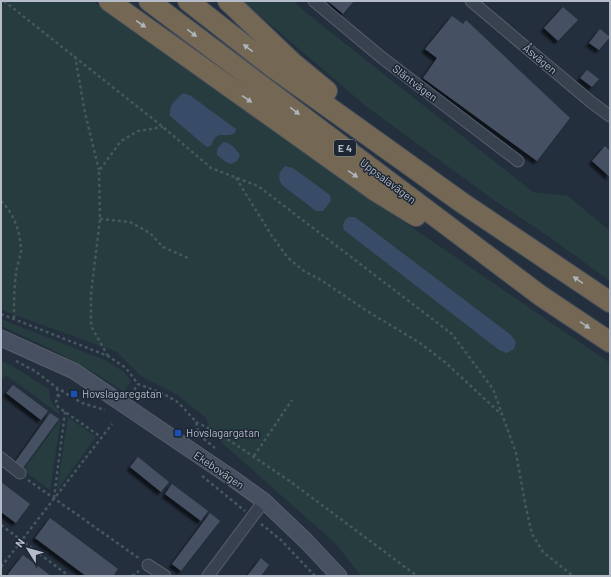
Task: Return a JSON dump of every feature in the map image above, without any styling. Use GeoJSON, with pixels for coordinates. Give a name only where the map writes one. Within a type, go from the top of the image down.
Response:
{"type":"FeatureCollection","features":[{"type":"Feature","properties":{"kind":"highway"},"geometry":{"type":"LineString","coordinates":[[109,1],[377,192],[541,296]]}},
{"type":"Feature","properties":{"kind":"highway","name":"Uppsalavägen"},"geometry":{"type":"LineString","coordinates":[[149,1],[541,296],[610,342]]}},
{"type":"Feature","properties":{"kind":"highway","name":"E 4"},"geometry":{"type":"LineString","coordinates":[[188,1],[271,66],[461,202],[610,302]]}},
{"type":"Feature","properties":{"kind":"highway"},"geometry":{"type":"LineString","coordinates":[[228,1],[293,63],[461,202]]}},
{"type":"Feature","properties":{"kind":"street","name":"Släntvägen"},"geometry":{"type":"LineString","coordinates":[[314,1],[381,57],[518,161]]}},
{"type":"Feature","properties":{"kind":"street","name":"Åsvägen"},"geometry":{"type":"LineString","coordinates":[[471,1],[585,97],[610,116]]}},
{"type":"Feature","properties":{"kind":"street","name":"Ekebovägen"},"geometry":{"type":"LineString","coordinates":[[1,338],[74,371],[232,478],[264,501],[306,541],[339,576]]}},
{"type":"Feature","properties":{"kind":"street"},"geometry":{"type":"LineString","coordinates":[[1,458],[20,473]]}},
{"type":"Feature","properties":{"kind":"street"},"geometry":{"type":"LineString","coordinates":[[208,576],[264,501]]}},
{"type":"Feature","properties":{"kind":"street"},"geometry":{"type":"LineString","coordinates":[[148,565],[165,576]]}},
{"type":"Feature","properties":{"kind":"path"},"geometry":{"type":"LineString","coordinates":[[4,1],[163,127],[211,168],[258,186],[452,334],[493,389],[516,452],[532,534],[543,552],[574,576]]}},
{"type":"Feature","properties":{"kind":"path"},"geometry":{"type":"LineString","coordinates":[[74,56],[85,113],[99,171],[100,219],[91,294],[91,326],[108,356]]}},
{"type":"Feature","properties":{"kind":"path"},"geometry":{"type":"LineString","coordinates":[[99,171],[121,141],[138,131],[163,127]]}},
{"type":"Feature","properties":{"kind":"path"},"geometry":{"type":"LineString","coordinates":[[236,177],[272,236],[288,258],[304,272],[321,280],[367,311],[420,343],[446,363],[502,416]]}},
{"type":"Feature","properties":{"kind":"path"},"geometry":{"type":"LineString","coordinates":[[1,201],[7,207],[17,226],[20,251],[16,272],[14,319]]}},
{"type":"Feature","properties":{"kind":"path"},"geometry":{"type":"LineString","coordinates":[[100,219],[130,222],[150,233],[163,247],[188,258]]}},
{"type":"Feature","properties":{"kind":"path"},"geometry":{"type":"LineString","coordinates":[[1,314],[108,356],[126,368],[138,384],[164,394],[179,404],[196,422],[220,434],[254,456],[343,520],[417,576]]}},
{"type":"Feature","properties":{"kind":"path"},"geometry":{"type":"LineString","coordinates":[[10,358],[35,371],[57,388],[63,390],[82,403],[104,409],[111,413]]}},
{"type":"Feature","properties":{"kind":"path"},"geometry":{"type":"LineString","coordinates":[[130,397],[138,384]]}},
{"type":"Feature","properties":{"kind":"path"},"geometry":{"type":"LineString","coordinates":[[57,388],[58,397]]}},
{"type":"Feature","properties":{"kind":"path"},"geometry":{"type":"LineString","coordinates":[[63,390],[56,402],[58,407],[101,437]]}},
{"type":"Feature","properties":{"kind":"path"},"geometry":{"type":"LineString","coordinates":[[254,456],[292,400]]}},
{"type":"Feature","properties":{"kind":"path"},"geometry":{"type":"LineString","coordinates":[[54,498],[65,412]]}},
{"type":"Feature","properties":{"kind":"path"},"geometry":{"type":"LineString","coordinates":[[196,422],[199,436],[197,446]]}},
{"type":"Feature","properties":{"kind":"path"},"geometry":{"type":"LineString","coordinates":[[1,567],[112,424]]}},
{"type":"Feature","properties":{"kind":"path"},"geometry":{"type":"LineString","coordinates":[[20,473],[148,565]]}},
{"type":"Feature","properties":{"kind":"path"},"geometry":{"type":"LineString","coordinates":[[199,473],[281,540],[315,576]]}},
{"type":"Feature","properties":{"kind":"path"},"geometry":{"type":"LineString","coordinates":[[1,525],[69,576]]}},
{"type":"Feature","properties":{"kind":"green space"},"geometry":{"type":"Polygon","coordinates":[[[1,1],[93,1],[397,217],[610,363],[610,576],[361,576],[336,544],[211,433],[206,418],[176,394],[141,376],[117,352],[1,310],[1,1]]]}},
{"type":"Feature","properties":{"kind":"green space"},"geometry":{"type":"Polygon","coordinates":[[[243,1],[293,1],[533,192],[568,196],[610,231],[610,281],[545,234],[491,198],[367,107],[243,1]]]}},
{"type":"Feature","properties":{"kind":"green space"},"geometry":{"type":"Polygon","coordinates":[[[1,319],[107,361],[124,372],[131,381],[124,392],[64,356],[1,326],[1,319]]]}},
{"type":"Feature","properties":{"kind":"green space"},"geometry":{"type":"Polygon","coordinates":[[[1,361],[14,367],[50,390],[50,399],[59,411],[59,414],[6,375],[1,381],[1,361]]]}},
{"type":"Feature","properties":{"kind":"green space"},"geometry":{"type":"Polygon","coordinates":[[[68,417],[96,437],[57,490],[68,417]]]}},
{"type":"Feature","properties":{"kind":"green space"},"geometry":{"type":"Polygon","coordinates":[[[61,419],[50,490],[23,470],[61,419]]]}},
{"type":"Feature","properties":{"kind":"water"},"geometry":{"type":"Polygon","coordinates":[[[183,93],[191,96],[236,129],[235,133],[216,137],[211,146],[207,147],[203,144],[170,116],[170,108],[183,93]]]}},
{"type":"Feature","properties":{"kind":"water"},"geometry":{"type":"Polygon","coordinates":[[[224,142],[233,147],[240,155],[237,161],[231,164],[217,155],[218,147],[224,142]]]}},
{"type":"Feature","properties":{"kind":"water"},"geometry":{"type":"Polygon","coordinates":[[[285,166],[293,168],[330,195],[331,201],[323,211],[316,211],[282,185],[279,175],[285,166]]]}},
{"type":"Feature","properties":{"kind":"water"},"geometry":{"type":"Polygon","coordinates":[[[349,217],[355,217],[511,335],[516,342],[514,349],[507,353],[499,350],[344,230],[343,225],[345,220],[349,217]]]}},
{"type":"Feature","properties":{"kind":"building"},"geometry":{"type":"Polygon","coordinates":[[[328,1],[354,1],[343,14],[328,1]]]}},
{"type":"Feature","properties":{"kind":"building"},"geometry":{"type":"Polygon","coordinates":[[[563,7],[578,20],[558,41],[544,28],[563,7]]]}},
{"type":"Feature","properties":{"kind":"building"},"geometry":{"type":"Polygon","coordinates":[[[452,16],[463,24],[466,20],[570,118],[537,161],[423,78],[437,58],[425,49],[452,16]]]}},
{"type":"Feature","properties":{"kind":"building"},"geometry":{"type":"Polygon","coordinates":[[[600,29],[610,37],[599,50],[589,43],[600,29]]]}},
{"type":"Feature","properties":{"kind":"building"},"geometry":{"type":"Polygon","coordinates":[[[587,70],[599,79],[592,87],[580,78],[587,70]]]}},
{"type":"Feature","properties":{"kind":"building"},"geometry":{"type":"Polygon","coordinates":[[[605,146],[610,151],[610,177],[592,161],[605,146]]]}},
{"type":"Feature","properties":{"kind":"building"},"geometry":{"type":"Polygon","coordinates":[[[13,385],[48,411],[41,420],[6,393],[13,385]]]}},
{"type":"Feature","properties":{"kind":"building"},"geometry":{"type":"Polygon","coordinates":[[[50,413],[59,419],[23,468],[15,462],[50,413]]]}},
{"type":"Feature","properties":{"kind":"building"},"geometry":{"type":"Polygon","coordinates":[[[138,457],[169,482],[161,492],[130,467],[138,457]]]}},
{"type":"Feature","properties":{"kind":"building"},"geometry":{"type":"Polygon","coordinates":[[[1,482],[30,504],[16,523],[1,512],[1,482]]]}},
{"type":"Feature","properties":{"kind":"building"},"geometry":{"type":"Polygon","coordinates":[[[172,484],[208,511],[201,521],[165,494],[172,484]]]}},
{"type":"Feature","properties":{"kind":"building"},"geometry":{"type":"Polygon","coordinates":[[[210,513],[220,521],[181,571],[172,564],[210,513]]]}},
{"type":"Feature","properties":{"kind":"building"},"geometry":{"type":"Polygon","coordinates":[[[50,518],[118,569],[113,576],[86,576],[35,538],[50,518]]]}},
{"type":"Feature","properties":{"kind":"building"},"geometry":{"type":"Polygon","coordinates":[[[23,555],[51,576],[10,576],[8,574],[23,555]]]}},
{"type":"Feature","properties":{"kind":"building"},"geometry":{"type":"Polygon","coordinates":[[[261,558],[269,565],[261,576],[247,576],[261,558]]]}},
{"type":"Feature","properties":{"kind":"place","name":"Hovslagaregatan"},"geometry":{"type":"Point","coordinates":[74,394]}},
{"type":"Feature","properties":{"kind":"place","name":"Hovslagargatan"},"geometry":{"type":"Point","coordinates":[178,433]}}]}
